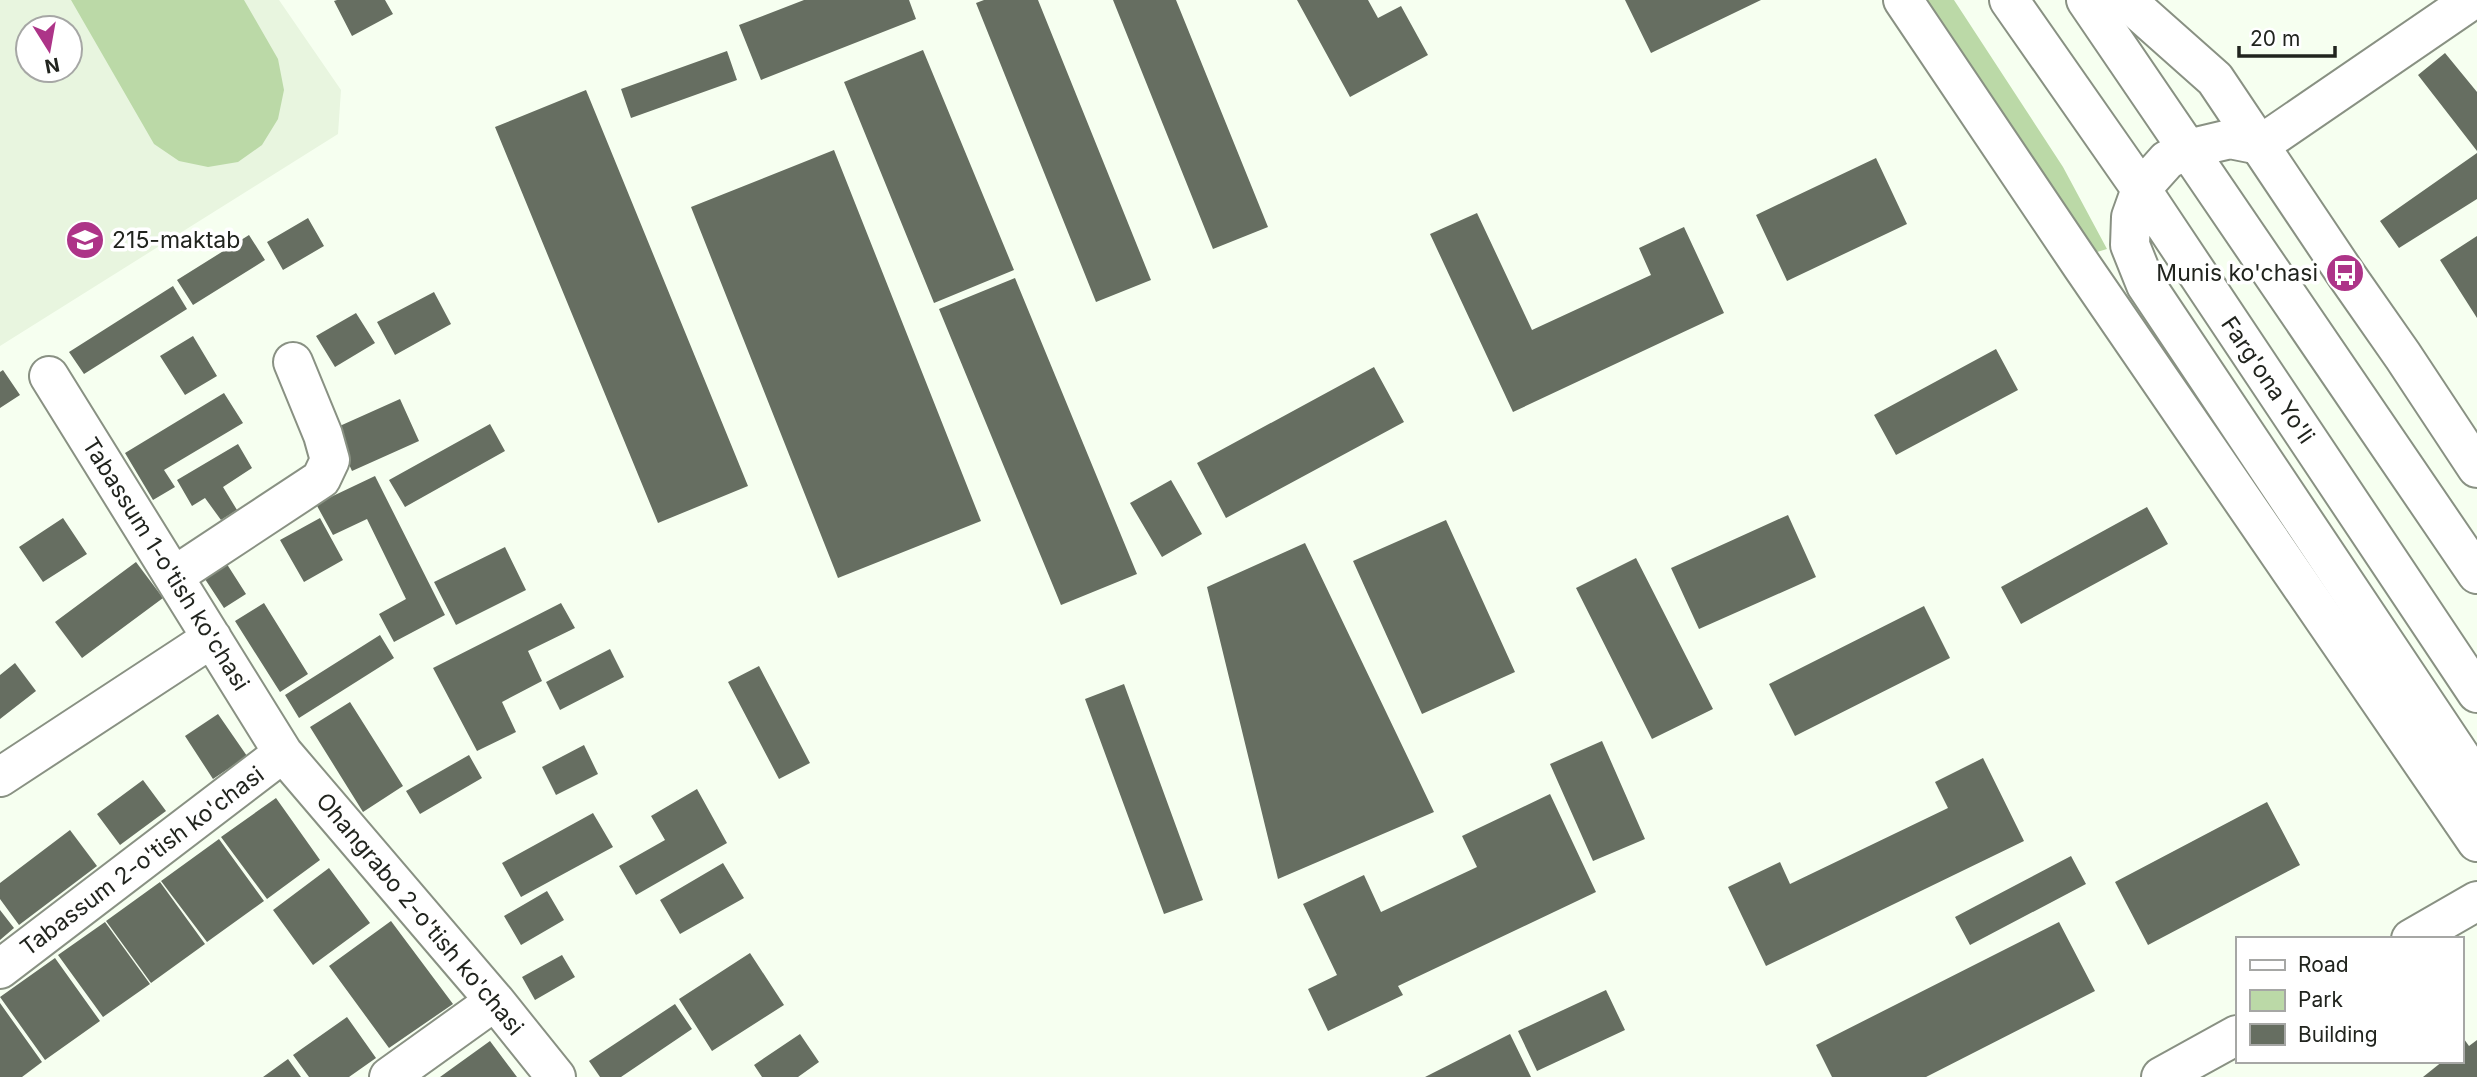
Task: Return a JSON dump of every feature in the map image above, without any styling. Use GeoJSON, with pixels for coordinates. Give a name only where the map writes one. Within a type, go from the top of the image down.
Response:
{"type":"FeatureCollection","features":[{"type":"Feature","properties":{"kind":"street"},"geometry":{"type":"LineString","coordinates":[[1903,0],[2082,267],[2471,822]]}},
{"type":"Feature","properties":{"kind":"street","name":"Farg'ona Yo'li"},"geometry":{"type":"LineString","coordinates":[[2009,0],[2141,189],[2477,693]]}},
{"type":"Feature","properties":{"kind":"street"},"geometry":{"type":"LineString","coordinates":[[2086,0],[2477,574]]}},
{"type":"Feature","properties":{"kind":"street"},"geometry":{"type":"LineString","coordinates":[[2126,0],[2215,79],[2477,468]]}},
{"type":"Feature","properties":{"kind":"street"},"geometry":{"type":"LineString","coordinates":[[2472,0],[2260,145],[2230,139],[2188,149],[2167,160],[2141,189],[2131,217],[2130,245],[2146,285],[2477,781]]}},
{"type":"Feature","properties":{"kind":"street"},"geometry":{"type":"LineString","coordinates":[[174,576],[321,480],[330,460],[323,435],[293,362]]}},
{"type":"Feature","properties":{"kind":"street","name":"Tabassum 1-o'tish ko'chasi"},"geometry":{"type":"LineString","coordinates":[[49,376],[284,753]]}},
{"type":"Feature","properties":{"kind":"street"},"geometry":{"type":"LineString","coordinates":[[0,778],[212,638]]}},
{"type":"Feature","properties":{"kind":"street","name":"Tabassum 2-o'tish ko'chasi"},"geometry":{"type":"LineString","coordinates":[[0,969],[284,753]]}},
{"type":"Feature","properties":{"kind":"street","name":"Ohangrabo 2-o'tish ko'chasi"},"geometry":{"type":"LineString","coordinates":[[284,753],[495,1001],[556,1077]]}},
{"type":"Feature","properties":{"kind":"street"},"geometry":{"type":"LineString","coordinates":[[2414,937],[2477,901]]}},
{"type":"Feature","properties":{"kind":"street"},"geometry":{"type":"LineString","coordinates":[[389,1077],[495,1001]]}},
{"type":"Feature","properties":{"kind":"street"},"geometry":{"type":"LineString","coordinates":[[2161,1077],[2215,1055]]}},
{"type":"Feature","properties":{"kind":"shaded area","name":"215-maktab"},"geometry":{"type":"Polygon","coordinates":[[[0,0],[279,0],[341,90],[338,134],[0,346],[0,0]]]}},
{"type":"Feature","properties":{"kind":"green space"},"geometry":{"type":"Polygon","coordinates":[[[71,0],[244,0],[278,59],[284,90],[278,119],[262,145],[238,162],[208,167],[179,161],[154,144],[84,23],[84,14],[79,14],[71,0]]]}},
{"type":"Feature","properties":{"kind":"green space"},"geometry":{"type":"Polygon","coordinates":[[[1926,0],[1954,0],[2063,167],[2107,249],[2097,252],[1926,0]]]}},
{"type":"Feature","properties":{"kind":"building"},"geometry":{"type":"Polygon","coordinates":[[[385,0],[393,14],[352,36],[334,1],[385,0]]]}},
{"type":"Feature","properties":{"kind":"building"},"geometry":{"type":"Polygon","coordinates":[[[804,0],[909,0],[916,19],[761,80],[739,25],[804,0]]]}},
{"type":"Feature","properties":{"kind":"building"},"geometry":{"type":"Polygon","coordinates":[[[984,0],[1038,0],[1151,280],[1096,302],[976,3],[984,0]]]}},
{"type":"Feature","properties":{"kind":"building"},"geometry":{"type":"Polygon","coordinates":[[[1113,0],[1176,0],[1268,227],[1213,249],[1113,0]]]}},
{"type":"Feature","properties":{"kind":"building"},"geometry":{"type":"Polygon","coordinates":[[[1297,0],[1368,0],[1378,18],[1401,6],[1428,55],[1350,97],[1297,0]]]}},
{"type":"Feature","properties":{"kind":"building"},"geometry":{"type":"Polygon","coordinates":[[[1625,0],[1761,0],[1651,53],[1625,0]]]}},
{"type":"Feature","properties":{"kind":"building"},"geometry":{"type":"Polygon","coordinates":[[[923,50],[1014,270],[934,303],[844,82],[923,50]]]}},
{"type":"Feature","properties":{"kind":"building"},"geometry":{"type":"Polygon","coordinates":[[[727,51],[737,80],[631,118],[621,89],[727,51]]]}},
{"type":"Feature","properties":{"kind":"building"},"geometry":{"type":"Polygon","coordinates":[[[2445,53],[2477,92],[2477,151],[2418,75],[2445,53]]]}},
{"type":"Feature","properties":{"kind":"building"},"geometry":{"type":"Polygon","coordinates":[[[586,90],[748,486],[658,523],[495,127],[586,90]]]}},
{"type":"Feature","properties":{"kind":"building"},"geometry":{"type":"Polygon","coordinates":[[[834,150],[981,521],[838,578],[691,207],[834,150]]]}},
{"type":"Feature","properties":{"kind":"building"},"geometry":{"type":"Polygon","coordinates":[[[2477,153],[2477,199],[2399,248],[2380,221],[2477,153]]]}},
{"type":"Feature","properties":{"kind":"building"},"geometry":{"type":"Polygon","coordinates":[[[1876,158],[1907,224],[1787,281],[1756,215],[1876,158]]]}},
{"type":"Feature","properties":{"kind":"building"},"geometry":{"type":"Polygon","coordinates":[[[1477,213],[1532,330],[1651,275],[1639,248],[1684,227],[1724,313],[1513,412],[1430,234],[1477,213]]]}},
{"type":"Feature","properties":{"kind":"building"},"geometry":{"type":"Polygon","coordinates":[[[308,218],[324,246],[283,270],[267,242],[308,218]]]}},
{"type":"Feature","properties":{"kind":"building"},"geometry":{"type":"Polygon","coordinates":[[[249,235],[265,260],[193,305],[177,280],[249,235]]]}},
{"type":"Feature","properties":{"kind":"building"},"geometry":{"type":"Polygon","coordinates":[[[2477,236],[2477,318],[2440,260],[2477,236]]]}},
{"type":"Feature","properties":{"kind":"building"},"geometry":{"type":"Polygon","coordinates":[[[1015,278],[1137,574],[1061,605],[939,309],[1015,278]]]}},
{"type":"Feature","properties":{"kind":"building"},"geometry":{"type":"Polygon","coordinates":[[[173,286],[187,309],[84,374],[69,352],[173,286]]]}},
{"type":"Feature","properties":{"kind":"building"},"geometry":{"type":"Polygon","coordinates":[[[434,292],[451,324],[395,355],[377,322],[434,292]]]}},
{"type":"Feature","properties":{"kind":"building"},"geometry":{"type":"Polygon","coordinates":[[[356,313],[375,343],[335,367],[316,336],[356,313]]]}},
{"type":"Feature","properties":{"kind":"building"},"geometry":{"type":"Polygon","coordinates":[[[193,336],[217,376],[185,395],[160,356],[193,336]]]}},
{"type":"Feature","properties":{"kind":"building"},"geometry":{"type":"Polygon","coordinates":[[[1996,349],[2018,390],[1896,455],[1874,415],[1996,349]]]}},
{"type":"Feature","properties":{"kind":"building"},"geometry":{"type":"Polygon","coordinates":[[[1374,367],[1404,422],[1226,518],[1197,463],[1374,367]]]}},
{"type":"Feature","properties":{"kind":"building"},"geometry":{"type":"Polygon","coordinates":[[[3,370],[20,395],[0,408],[0,372],[3,370]]]}},
{"type":"Feature","properties":{"kind":"building"},"geometry":{"type":"Polygon","coordinates":[[[224,393],[243,423],[164,470],[175,487],[153,500],[125,453],[224,393]]]}},
{"type":"Feature","properties":{"kind":"building"},"geometry":{"type":"Polygon","coordinates":[[[400,399],[419,441],[352,471],[333,429],[400,399]]]}},
{"type":"Feature","properties":{"kind":"building"},"geometry":{"type":"Polygon","coordinates":[[[490,424],[505,451],[405,507],[389,480],[490,424]]]}},
{"type":"Feature","properties":{"kind":"building"},"geometry":{"type":"Polygon","coordinates":[[[238,444],[252,468],[223,487],[237,510],[221,520],[205,498],[192,506],[177,480],[238,444]]]}},
{"type":"Feature","properties":{"kind":"building"},"geometry":{"type":"Polygon","coordinates":[[[375,476],[445,615],[394,642],[379,614],[406,599],[367,519],[333,535],[316,504],[375,476]]]}},
{"type":"Feature","properties":{"kind":"building"},"geometry":{"type":"Polygon","coordinates":[[[1171,480],[1202,534],[1162,557],[1130,503],[1171,480]]]}},
{"type":"Feature","properties":{"kind":"building"},"geometry":{"type":"Polygon","coordinates":[[[2147,507],[2168,544],[2021,624],[2001,587],[2147,507]]]}},
{"type":"Feature","properties":{"kind":"building"},"geometry":{"type":"Polygon","coordinates":[[[1788,515],[1816,577],[1699,629],[1671,568],[1788,515]]]}},
{"type":"Feature","properties":{"kind":"building"},"geometry":{"type":"Polygon","coordinates":[[[63,518],[87,554],[43,582],[19,547],[63,518]]]}},
{"type":"Feature","properties":{"kind":"building"},"geometry":{"type":"Polygon","coordinates":[[[320,518],[343,560],[304,582],[280,540],[320,518]]]}},
{"type":"Feature","properties":{"kind":"building"},"geometry":{"type":"Polygon","coordinates":[[[1446,520],[1515,672],[1422,714],[1353,561],[1446,520]]]}},
{"type":"Feature","properties":{"kind":"building"},"geometry":{"type":"Polygon","coordinates":[[[1305,543],[1434,812],[1278,879],[1207,587],[1305,543]]]}},
{"type":"Feature","properties":{"kind":"building"},"geometry":{"type":"Polygon","coordinates":[[[505,547],[526,590],[456,625],[434,582],[505,547]]]}},
{"type":"Feature","properties":{"kind":"building"},"geometry":{"type":"Polygon","coordinates":[[[223,558],[246,594],[224,608],[201,573],[223,558]]]}},
{"type":"Feature","properties":{"kind":"building"},"geometry":{"type":"Polygon","coordinates":[[[1636,558],[1713,709],[1652,739],[1576,588],[1636,558]]]}},
{"type":"Feature","properties":{"kind":"building"},"geometry":{"type":"Polygon","coordinates":[[[136,562],[163,598],[82,658],[55,622],[136,562]]]}},
{"type":"Feature","properties":{"kind":"building"},"geometry":{"type":"Polygon","coordinates":[[[264,603],[308,674],[280,692],[235,621],[264,603]]]}},
{"type":"Feature","properties":{"kind":"building"},"geometry":{"type":"Polygon","coordinates":[[[561,603],[575,628],[528,651],[542,681],[502,702],[516,732],[477,751],[433,668],[561,603]]]}},
{"type":"Feature","properties":{"kind":"building"},"geometry":{"type":"Polygon","coordinates":[[[1924,606],[1950,658],[1795,736],[1769,684],[1924,606]]]}},
{"type":"Feature","properties":{"kind":"building"},"geometry":{"type":"Polygon","coordinates":[[[380,635],[394,658],[299,718],[285,695],[380,635]]]}},
{"type":"Feature","properties":{"kind":"building"},"geometry":{"type":"Polygon","coordinates":[[[610,649],[624,677],[560,710],[546,682],[610,649]]]}},
{"type":"Feature","properties":{"kind":"building"},"geometry":{"type":"Polygon","coordinates":[[[15,663],[36,691],[0,719],[0,675],[15,663]]]}},
{"type":"Feature","properties":{"kind":"building"},"geometry":{"type":"Polygon","coordinates":[[[759,666],[810,763],[779,779],[728,682],[759,666]]]}},
{"type":"Feature","properties":{"kind":"building"},"geometry":{"type":"Polygon","coordinates":[[[1124,684],[1203,900],[1164,914],[1085,699],[1124,684]]]}},
{"type":"Feature","properties":{"kind":"building"},"geometry":{"type":"Polygon","coordinates":[[[350,702],[403,786],[363,812],[310,727],[350,702]]]}},
{"type":"Feature","properties":{"kind":"building"},"geometry":{"type":"Polygon","coordinates":[[[218,714],[247,756],[213,779],[185,736],[218,714]]]}},
{"type":"Feature","properties":{"kind":"building"},"geometry":{"type":"Polygon","coordinates":[[[1602,741],[1645,839],[1593,861],[1550,764],[1602,741]]]}},
{"type":"Feature","properties":{"kind":"building"},"geometry":{"type":"Polygon","coordinates":[[[584,745],[598,774],[556,795],[542,767],[584,745]]]}},
{"type":"Feature","properties":{"kind":"building"},"geometry":{"type":"Polygon","coordinates":[[[469,755],[482,778],[420,814],[406,791],[469,755]]]}},
{"type":"Feature","properties":{"kind":"building"},"geometry":{"type":"Polygon","coordinates":[[[1983,758],[2024,841],[1766,966],[1728,887],[1780,862],[1790,884],[1948,808],[1935,782],[1983,758]]]}},
{"type":"Feature","properties":{"kind":"building"},"geometry":{"type":"Polygon","coordinates":[[[143,780],[166,811],[120,845],[97,814],[143,780]]]}},
{"type":"Feature","properties":{"kind":"building"},"geometry":{"type":"Polygon","coordinates":[[[697,789],[727,843],[636,895],[619,866],[665,840],[651,816],[697,789]]]}},
{"type":"Feature","properties":{"kind":"building"},"geometry":{"type":"Polygon","coordinates":[[[1550,794],[1596,892],[1398,986],[1403,995],[1328,1031],[1308,989],[1337,975],[1303,904],[1364,875],[1381,912],[1477,867],[1462,836],[1550,794]]]}},
{"type":"Feature","properties":{"kind":"building"},"geometry":{"type":"Polygon","coordinates":[[[276,798],[320,860],[267,899],[221,837],[276,798]]]}},
{"type":"Feature","properties":{"kind":"building"},"geometry":{"type":"Polygon","coordinates":[[[2267,802],[2300,865],[2148,945],[2115,882],[2267,802]]]}},
{"type":"Feature","properties":{"kind":"building"},"geometry":{"type":"Polygon","coordinates":[[[593,813],[613,847],[521,897],[502,863],[593,813]]]}},
{"type":"Feature","properties":{"kind":"building"},"geometry":{"type":"Polygon","coordinates":[[[70,830],[97,866],[19,925],[0,899],[0,883],[70,830]]]}},
{"type":"Feature","properties":{"kind":"building"},"geometry":{"type":"Polygon","coordinates":[[[219,839],[264,901],[207,942],[161,881],[219,839]]]}},
{"type":"Feature","properties":{"kind":"building"},"geometry":{"type":"Polygon","coordinates":[[[2071,856],[2086,884],[1970,945],[1955,917],[2071,856]]]}},
{"type":"Feature","properties":{"kind":"building"},"geometry":{"type":"Polygon","coordinates":[[[723,863],[744,898],[680,934],[660,900],[723,863]]]}},
{"type":"Feature","properties":{"kind":"building"},"geometry":{"type":"Polygon","coordinates":[[[329,868],[370,923],[313,965],[273,910],[329,868]]]}},
{"type":"Feature","properties":{"kind":"building"},"geometry":{"type":"Polygon","coordinates":[[[160,882],[205,944],[151,983],[106,921],[160,882]]]}},
{"type":"Feature","properties":{"kind":"building"},"geometry":{"type":"Polygon","coordinates":[[[547,891],[564,920],[521,945],[504,916],[547,891]]]}},
{"type":"Feature","properties":{"kind":"building"},"geometry":{"type":"Polygon","coordinates":[[[0,910],[14,928],[0,940],[0,910]]]}},
{"type":"Feature","properties":{"kind":"building"},"geometry":{"type":"Polygon","coordinates":[[[391,921],[453,1004],[389,1048],[329,966],[391,921]]]}},
{"type":"Feature","properties":{"kind":"building"},"geometry":{"type":"Polygon","coordinates":[[[105,922],[150,984],[103,1017],[58,955],[105,922]]]}},
{"type":"Feature","properties":{"kind":"building"},"geometry":{"type":"Polygon","coordinates":[[[2059,922],[2095,991],[1926,1077],[1832,1077],[1816,1045],[2059,922]]]}},
{"type":"Feature","properties":{"kind":"building"},"geometry":{"type":"Polygon","coordinates":[[[750,953],[784,1005],[712,1051],[679,999],[750,953]]]}},
{"type":"Feature","properties":{"kind":"building"},"geometry":{"type":"Polygon","coordinates":[[[562,955],[575,977],[535,1000],[522,977],[562,955]]]}},
{"type":"Feature","properties":{"kind":"building"},"geometry":{"type":"Polygon","coordinates":[[[55,958],[100,1021],[45,1060],[0,997],[55,958]]]}},
{"type":"Feature","properties":{"kind":"building"},"geometry":{"type":"Polygon","coordinates":[[[1606,990],[1625,1030],[1537,1071],[1518,1031],[1606,990]]]}},
{"type":"Feature","properties":{"kind":"building"},"geometry":{"type":"Polygon","coordinates":[[[0,1003],[42,1062],[22,1077],[0,1077],[0,1003]]]}},
{"type":"Feature","properties":{"kind":"building"},"geometry":{"type":"Polygon","coordinates":[[[675,1004],[692,1029],[621,1077],[600,1077],[589,1061],[675,1004]]]}},
{"type":"Feature","properties":{"kind":"building"},"geometry":{"type":"Polygon","coordinates":[[[347,1017],[376,1058],[349,1077],[309,1077],[293,1055],[347,1017]]]}},
{"type":"Feature","properties":{"kind":"building"},"geometry":{"type":"Polygon","coordinates":[[[800,1034],[819,1062],[798,1077],[762,1077],[754,1065],[800,1034]]]}},
{"type":"Feature","properties":{"kind":"building"},"geometry":{"type":"Polygon","coordinates":[[[1510,1034],[1531,1077],[1425,1077],[1510,1034]]]}},
{"type":"Feature","properties":{"kind":"building"},"geometry":{"type":"Polygon","coordinates":[[[2463,1040],[2469,1046],[2477,1040],[2477,1077],[2423,1077],[2440,1063],[2463,1063],[2463,1040]]]}},
{"type":"Feature","properties":{"kind":"building"},"geometry":{"type":"Polygon","coordinates":[[[490,1041],[517,1077],[440,1077],[490,1041]]]}},
{"type":"Feature","properties":{"kind":"building"},"geometry":{"type":"Polygon","coordinates":[[[288,1059],[301,1077],[263,1077],[288,1059]]]}},
{"type":"Feature","properties":{"kind":"place","name":"215-maktab"},"geometry":{"type":"Point","coordinates":[85,240]}},
{"type":"Feature","properties":{"kind":"place","name":"Munis ko'chasi"},"geometry":{"type":"Point","coordinates":[2345,273]}}]}
